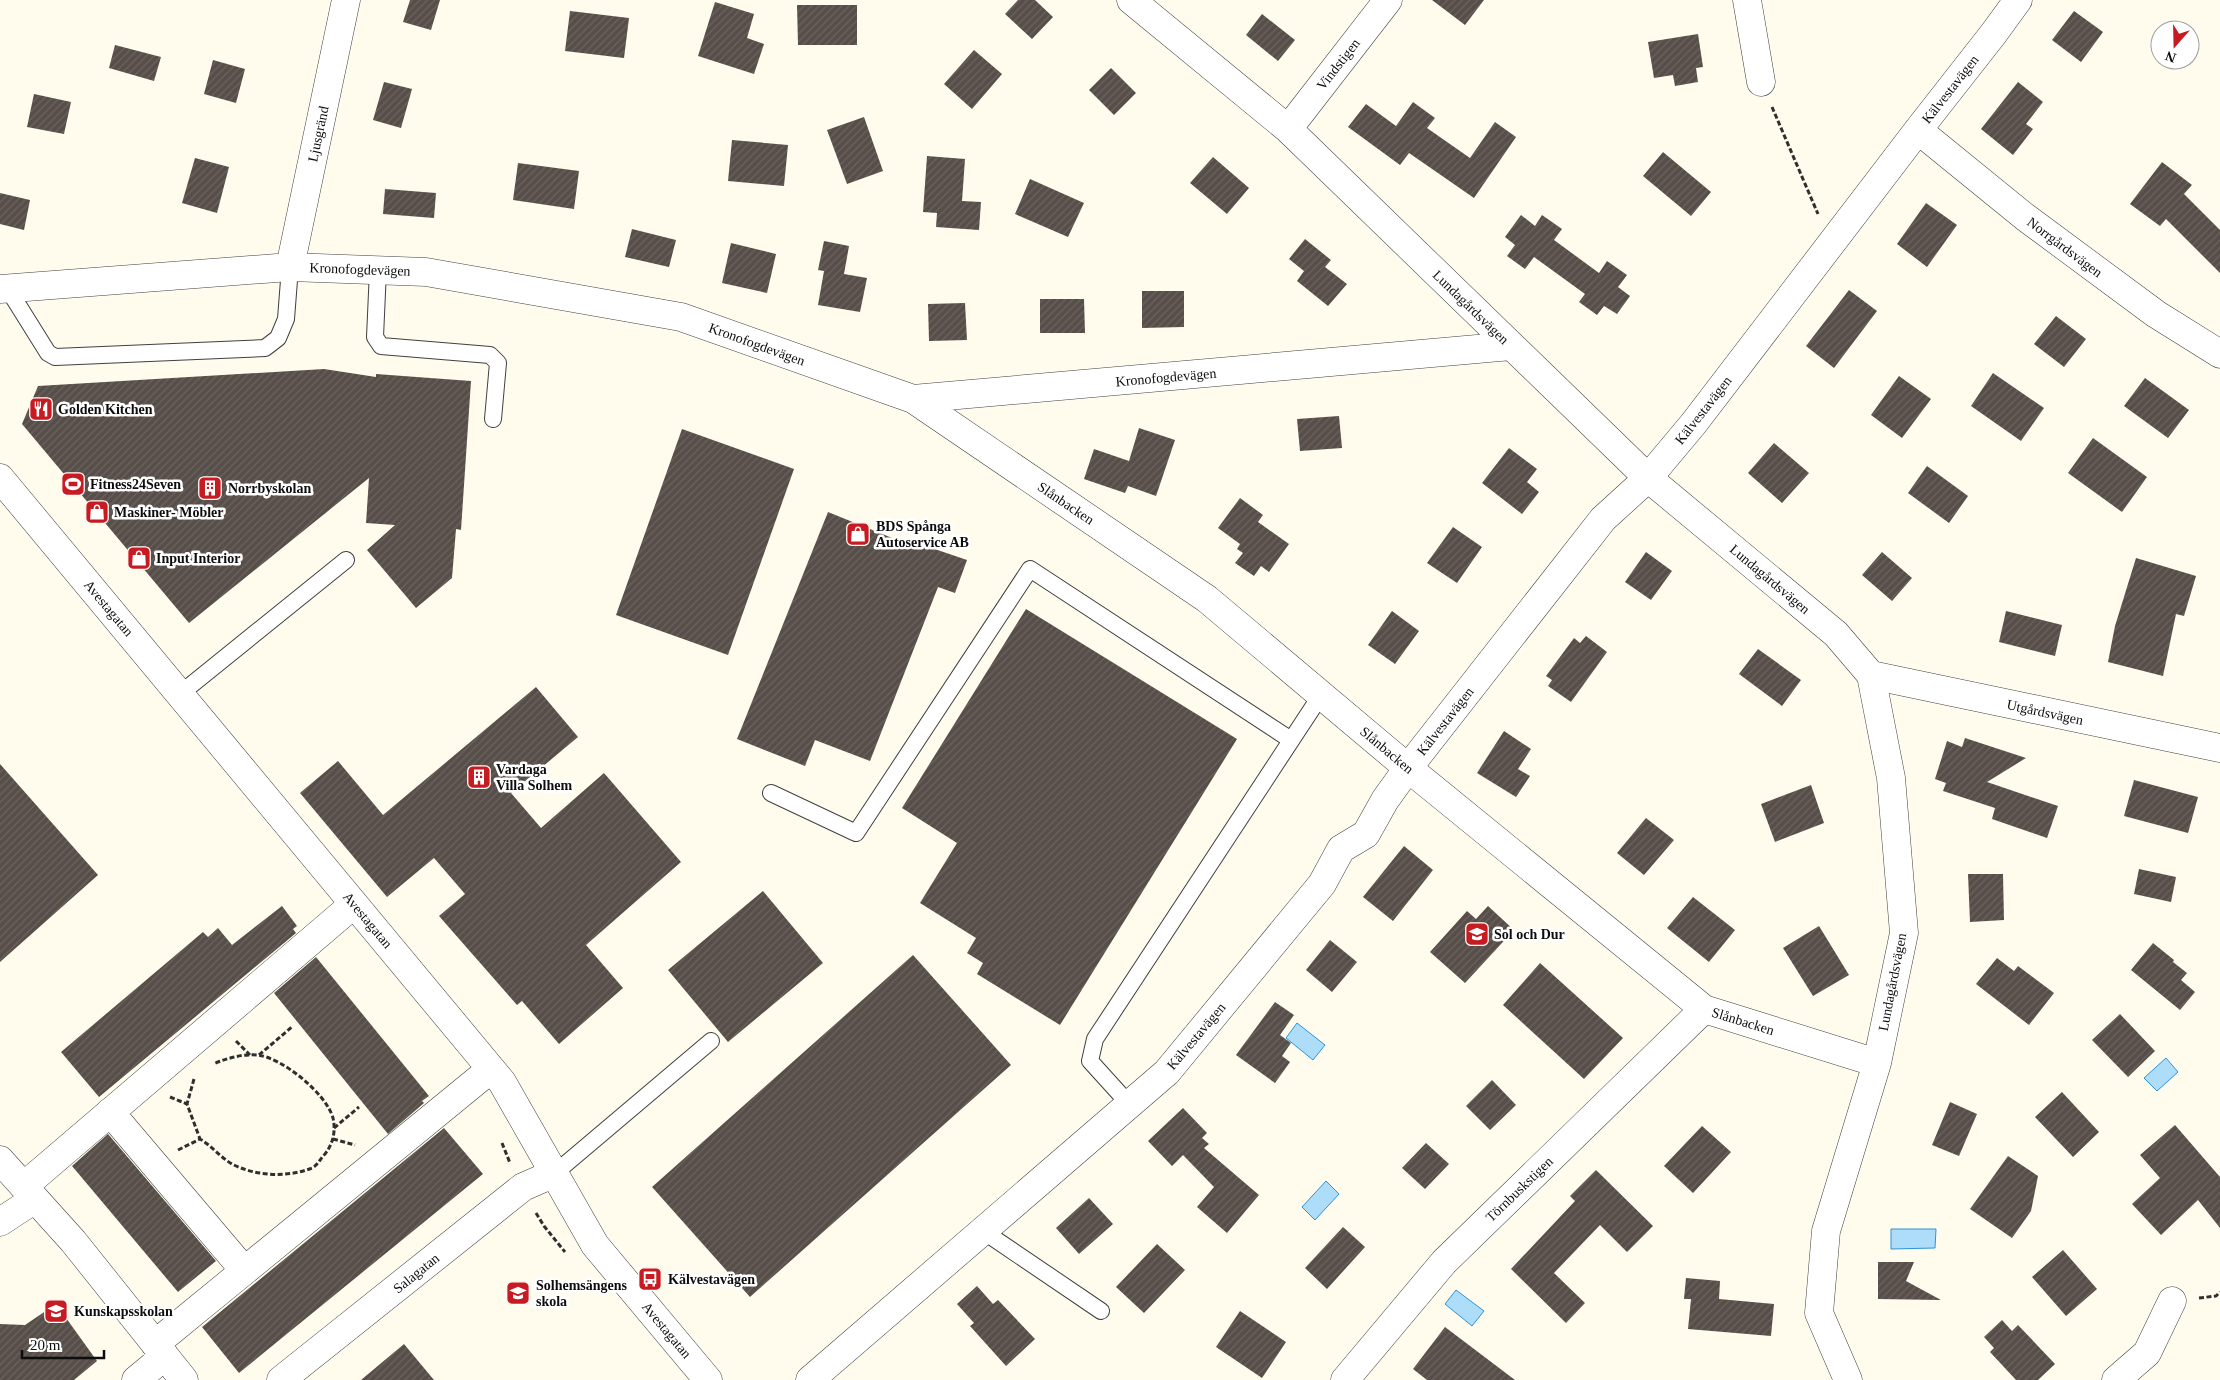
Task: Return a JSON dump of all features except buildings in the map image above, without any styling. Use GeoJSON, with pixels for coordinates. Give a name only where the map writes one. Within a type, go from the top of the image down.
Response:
{"type":"FeatureCollection","features":[{"type":"Feature","properties":{"kind":"street","name":"Ljusgränd"},"geometry":{"type":"LineString","coordinates":[[290,267],[346,0]]}},
{"type":"Feature","properties":{"kind":"street","name":"Lundagårdsvägen"},"geometry":{"type":"LineString","coordinates":[[1131,0],[1288,129],[1648,478],[1836,634],[1871,675],[1891,778],[1904,933],[1877,1063],[1826,1231],[1819,1313],[1848,1380]]}},
{"type":"Feature","properties":{"kind":"street","name":"Vindstigen"},"geometry":{"type":"LineString","coordinates":[[1288,129],[1388,0]]}},
{"type":"Feature","properties":{"kind":"street"},"geometry":{"type":"LineString","coordinates":[[1747,0],[1761,82]]}},
{"type":"Feature","properties":{"kind":"street","name":"Kälvestavägen"},"geometry":{"type":"LineString","coordinates":[[810,1380],[1167,1072],[1322,884],[1340,849],[1366,834],[1385,800],[1408,768],[1603,519],[1648,478],[1694,423],[2018,0]]}},
{"type":"Feature","properties":{"kind":"street","name":"Norrgårdsvägen"},"geometry":{"type":"LineString","coordinates":[[1918,130],[2025,217],[2156,314],[2220,354]]}},
{"type":"Feature","properties":{"kind":"street","name":"Kronofogdevägen"},"geometry":{"type":"LineString","coordinates":[[4,289],[290,267],[426,272],[681,317],[913,399],[1511,346]]}},
{"type":"Feature","properties":{"kind":"street","name":"Slånbacken"},"geometry":{"type":"LineString","coordinates":[[913,399],[1207,599],[1408,768],[1704,1009],[1877,1063]]}},
{"type":"Feature","properties":{"kind":"street","name":"Avestagatan"},"geometry":{"type":"LineString","coordinates":[[0,478],[502,1082],[556,1173],[573,1209],[595,1245],[708,1380]]}},
{"type":"Feature","properties":{"kind":"street","name":"Utgårdsvägen"},"geometry":{"type":"LineString","coordinates":[[1871,675],[2220,748]]}},
{"type":"Feature","properties":{"kind":"street"},"geometry":{"type":"LineString","coordinates":[[0,1222],[110,1112],[354,904]]}},
{"type":"Feature","properties":{"kind":"street","name":"Törnbuskstigen"},"geometry":{"type":"LineString","coordinates":[[1345,1380],[1444,1262],[1704,1009]]}},
{"type":"Feature","properties":{"kind":"street"},"geometry":{"type":"LineString","coordinates":[[136,1380],[160,1350],[244,1270],[491,1069]]}},
{"type":"Feature","properties":{"kind":"street"},"geometry":{"type":"LineString","coordinates":[[110,1112],[244,1270]]}},
{"type":"Feature","properties":{"kind":"street"},"geometry":{"type":"LineString","coordinates":[[0,1160],[72,1241],[184,1380]]}},
{"type":"Feature","properties":{"kind":"street","name":"Salagatan"},"geometry":{"type":"LineString","coordinates":[[281,1380],[523,1187],[556,1173]]}},
{"type":"Feature","properties":{"kind":"street"},"geometry":{"type":"LineString","coordinates":[[2116,1380],[2147,1354],[2172,1302]]}},
{"type":"Feature","properties":{"kind":"lane"},"geometry":{"type":"LineString","coordinates":[[4,289],[48,353],[55,357],[265,348],[278,338],[286,319],[290,267]]}},
{"type":"Feature","properties":{"kind":"lane"},"geometry":{"type":"LineString","coordinates":[[378,270],[376,337],[381,346],[490,355],[498,363],[493,418]]}},
{"type":"Feature","properties":{"kind":"lane"},"geometry":{"type":"LineString","coordinates":[[180,694],[346,560]]}},
{"type":"Feature","properties":{"kind":"lane"},"geometry":{"type":"LineString","coordinates":[[771,793],[856,833],[1030,569],[1290,740]]}},
{"type":"Feature","properties":{"kind":"lane"},"geometry":{"type":"LineString","coordinates":[[1129,1104],[1090,1061],[1095,1039],[1321,695]]}},
{"type":"Feature","properties":{"kind":"lane"},"geometry":{"type":"LineString","coordinates":[[556,1173],[711,1042]]}},
{"type":"Feature","properties":{"kind":"lane"},"geometry":{"type":"LineString","coordinates":[[983,1231],[1101,1311]]}},
{"type":"Feature","properties":{"kind":"path"},"geometry":{"type":"LineString","coordinates":[[1761,82],[1831,245]]}},
{"type":"Feature","properties":{"kind":"path"},"geometry":{"type":"LineString","coordinates":[[259,1055],[293,1026]]}},
{"type":"Feature","properties":{"kind":"path"},"geometry":{"type":"LineString","coordinates":[[199,1074],[195,1078],[187,1104],[200,1139],[231,1163],[251,1172],[269,1175],[308,1170],[317,1166],[329,1149],[333,1139],[334,1128],[328,1108],[309,1085],[279,1062],[259,1055],[235,1055],[208,1067]]}},
{"type":"Feature","properties":{"kind":"path"},"geometry":{"type":"LineString","coordinates":[[334,1128],[359,1107]]}},
{"type":"Feature","properties":{"kind":"path"},"geometry":{"type":"LineString","coordinates":[[153,1164],[200,1139]]}},
{"type":"Feature","properties":{"kind":"water"},"geometry":{"type":"Polygon","coordinates":[[[1297,1023],[1325,1045],[1313,1060],[1286,1038],[1297,1023]]]}},
{"type":"Feature","properties":{"kind":"water"},"geometry":{"type":"Polygon","coordinates":[[[2166,1058],[2178,1072],[2157,1091],[2144,1078],[2166,1058]]]}},
{"type":"Feature","properties":{"kind":"water"},"geometry":{"type":"Polygon","coordinates":[[[1326,1181],[1339,1194],[1315,1220],[1302,1207],[1326,1181]]]}},
{"type":"Feature","properties":{"kind":"water"},"geometry":{"type":"Polygon","coordinates":[[[1891,1229],[1936,1229],[1935,1248],[1891,1249],[1891,1229]]]}},
{"type":"Feature","properties":{"kind":"water"},"geometry":{"type":"Polygon","coordinates":[[[1456,1290],[1484,1311],[1472,1326],[1445,1304],[1456,1290]]]}},
{"type":"Feature","properties":{"kind":"place","name":"Golden Kitchen"},"geometry":{"type":"Point","coordinates":[41,409]}},
{"type":"Feature","properties":{"kind":"place","name":"Fitness24Seven"},"geometry":{"type":"Point","coordinates":[73,484]}},
{"type":"Feature","properties":{"kind":"place","name":"Norrbyskolan"},"geometry":{"type":"Point","coordinates":[210,488]}},
{"type":"Feature","properties":{"kind":"place","name":"Maskiner- Möbler"},"geometry":{"type":"Point","coordinates":[97,512]}},
{"type":"Feature","properties":{"kind":"place","name":"BDS Spånga Autoservice AB"},"geometry":{"type":"Point","coordinates":[858,534]}},
{"type":"Feature","properties":{"kind":"place","name":"Input Interior"},"geometry":{"type":"Point","coordinates":[139,558]}},
{"type":"Feature","properties":{"kind":"place","name":"Vardaga Villa Solhem"},"geometry":{"type":"Point","coordinates":[479,777]}},
{"type":"Feature","properties":{"kind":"place","name":"Sol och Dur"},"geometry":{"type":"Point","coordinates":[1477,934]}},
{"type":"Feature","properties":{"kind":"place","name":"Kälvestavägen"},"geometry":{"type":"Point","coordinates":[650,1279]}},
{"type":"Feature","properties":{"kind":"place","name":"Solhemsängens skola"},"geometry":{"type":"Point","coordinates":[518,1293]}},
{"type":"Feature","properties":{"kind":"place","name":"Kunskapsskolan"},"geometry":{"type":"Point","coordinates":[56,1311]}}]}
